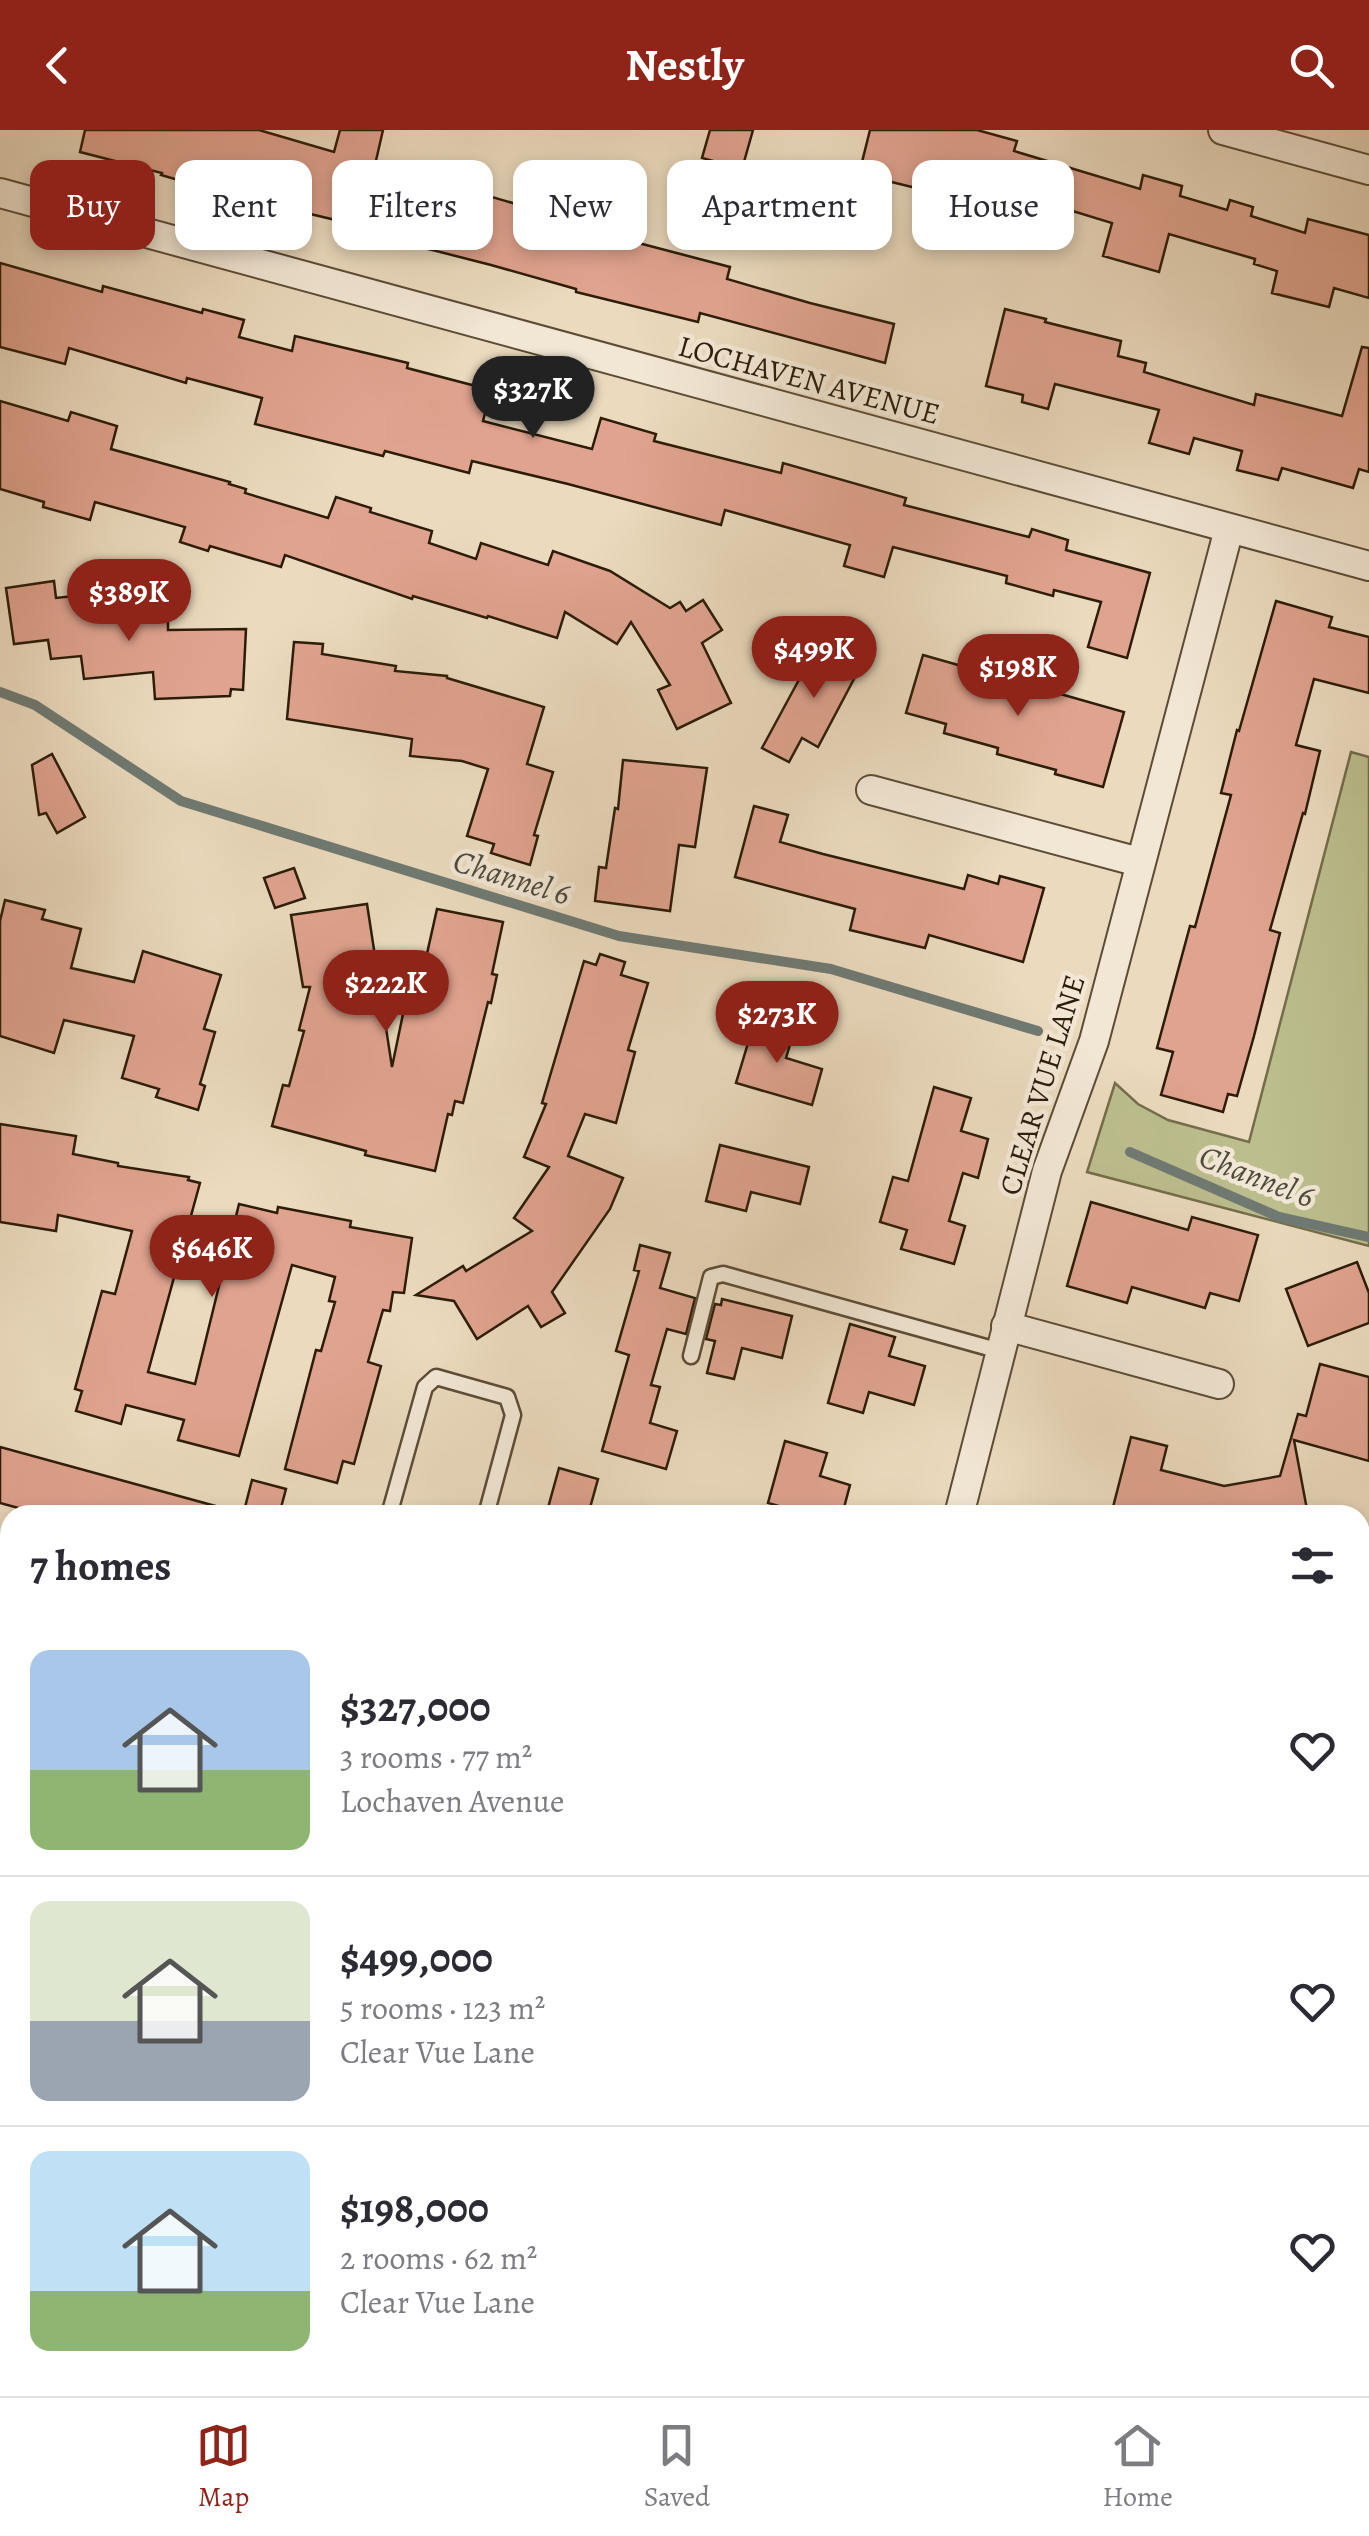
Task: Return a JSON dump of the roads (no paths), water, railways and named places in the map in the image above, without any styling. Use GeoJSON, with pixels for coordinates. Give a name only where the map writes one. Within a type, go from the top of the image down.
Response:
{"type":"FeatureCollection","features":[{"type":"Feature","properties":{"kind":"street"},"geometry":{"type":"LineString","coordinates":[[1222,130],[1369,170]]}},
{"type":"Feature","properties":{"kind":"street","name":"LOCHAVEN AVENUE"},"geometry":{"type":"LineString","coordinates":[[0,193],[1369,566]]}},
{"type":"Feature","properties":{"kind":"street","name":"CLEAR VUE LANE"},"geometry":{"type":"LineString","coordinates":[[962,1505],[1047,1171],[1094,1041],[1229,529]]}},
{"type":"Feature","properties":{"kind":"street"},"geometry":{"type":"LineString","coordinates":[[872,790],[1139,862]]}},
{"type":"Feature","properties":{"kind":"street"},"geometry":{"type":"LineString","coordinates":[[1003,1339],[1220,1384]]}},
{"type":"Feature","properties":{"kind":"lane"},"geometry":{"type":"LineString","coordinates":[[691,1356],[711,1277],[723,1274],[1003,1339]]}},
{"type":"Feature","properties":{"kind":"lane"},"geometry":{"type":"LineString","coordinates":[[392,1505],[425,1387],[436,1378],[506,1397],[513,1415],[489,1505]]}},
{"type":"Feature","properties":{"kind":"waterway","name":"Channel 6"},"geometry":{"type":"LineString","coordinates":[[0,692],[35,705],[181,801],[619,936],[831,969],[1038,1031]]}},
{"type":"Feature","properties":{"kind":"waterway","name":"Channel 6"},"geometry":{"type":"LineString","coordinates":[[1130,1152],[1279,1217],[1369,1237]]}}]}
